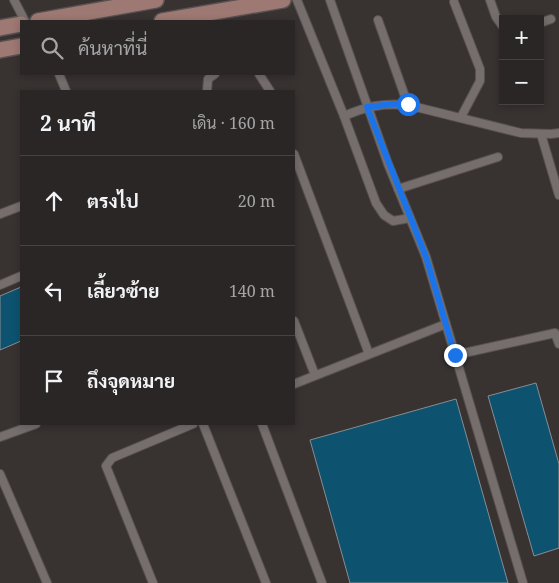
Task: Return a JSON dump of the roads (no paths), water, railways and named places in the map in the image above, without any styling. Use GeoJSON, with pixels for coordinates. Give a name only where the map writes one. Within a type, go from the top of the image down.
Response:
{"type":"FeatureCollection","features":[{"type":"Feature","properties":{"kind":"main road"},"geometry":{"type":"LineString","coordinates":[[42,20],[91,8],[156,0]]}},
{"type":"Feature","properties":{"kind":"main road"},"geometry":{"type":"LineString","coordinates":[[168,20],[283,0]]}},
{"type":"Feature","properties":{"kind":"main road"},"geometry":{"type":"LineString","coordinates":[[0,28],[20,24]]}},
{"type":"Feature","properties":{"kind":"main road"},"geometry":{"type":"LineString","coordinates":[[0,50],[20,46]]}},
{"type":"Feature","properties":{"kind":"lane"},"geometry":{"type":"LineString","coordinates":[[14,0],[24,20]]}},
{"type":"Feature","properties":{"kind":"lane"},"geometry":{"type":"LineString","coordinates":[[297,0],[344,116],[376,203],[384,215],[393,221],[410,218]]}},
{"type":"Feature","properties":{"kind":"lane"},"geometry":{"type":"LineString","coordinates":[[330,0],[367,107],[426,257],[523,583]]}},
{"type":"Feature","properties":{"kind":"lane"},"geometry":{"type":"LineString","coordinates":[[490,0],[499,21]]}},
{"type":"Feature","properties":{"kind":"lane"},"geometry":{"type":"LineString","coordinates":[[454,2],[480,69],[480,81],[461,117]]}},
{"type":"Feature","properties":{"kind":"lane"},"geometry":{"type":"LineString","coordinates":[[378,20],[408,104]]}},
{"type":"Feature","properties":{"kind":"lane"},"geometry":{"type":"LineString","coordinates":[[544,22],[551,20]]}},
{"type":"Feature","properties":{"kind":"lane"},"geometry":{"type":"LineString","coordinates":[[59,75],[66,90]]}},
{"type":"Feature","properties":{"kind":"lane"},"geometry":{"type":"LineString","coordinates":[[207,90],[208,79],[214,75]]}},
{"type":"Feature","properties":{"kind":"lane"},"geometry":{"type":"LineString","coordinates":[[260,75],[269,90]]}},
{"type":"Feature","properties":{"kind":"lane"},"geometry":{"type":"LineString","coordinates":[[344,116],[367,107],[408,104],[521,133],[551,134],[559,132]]}},
{"type":"Feature","properties":{"kind":"lane"},"geometry":{"type":"LineString","coordinates":[[541,134],[559,195]]}},
{"type":"Feature","properties":{"kind":"lane"},"geometry":{"type":"LineString","coordinates":[[295,157],[370,354]]}},
{"type":"Feature","properties":{"kind":"lane"},"geometry":{"type":"LineString","coordinates":[[398,189],[498,157]]}},
{"type":"Feature","properties":{"kind":"lane"},"geometry":{"type":"LineString","coordinates":[[0,214],[20,206]]}},
{"type":"Feature","properties":{"kind":"lane"},"geometry":{"type":"LineString","coordinates":[[0,285],[20,276]]}},
{"type":"Feature","properties":{"kind":"lane"},"geometry":{"type":"LineString","coordinates":[[295,324],[315,375]]}},
{"type":"Feature","properties":{"kind":"lane"},"geometry":{"type":"LineString","coordinates":[[295,384],[446,324]]}},
{"type":"Feature","properties":{"kind":"lane"},"geometry":{"type":"LineString","coordinates":[[455,355],[555,333],[559,344]]}},
{"type":"Feature","properties":{"kind":"lane"},"geometry":{"type":"LineString","coordinates":[[0,437],[33,425]]}},
{"type":"Feature","properties":{"kind":"lane"},"geometry":{"type":"LineString","coordinates":[[152,583],[106,466],[112,458],[188,425]]}},
{"type":"Feature","properties":{"kind":"lane"},"geometry":{"type":"LineString","coordinates":[[203,425],[266,583]]}},
{"type":"Feature","properties":{"kind":"lane"},"geometry":{"type":"LineString","coordinates":[[262,425],[322,583]]}},
{"type":"Feature","properties":{"kind":"lane"},"geometry":{"type":"LineString","coordinates":[[0,474],[47,583]]}}]}
